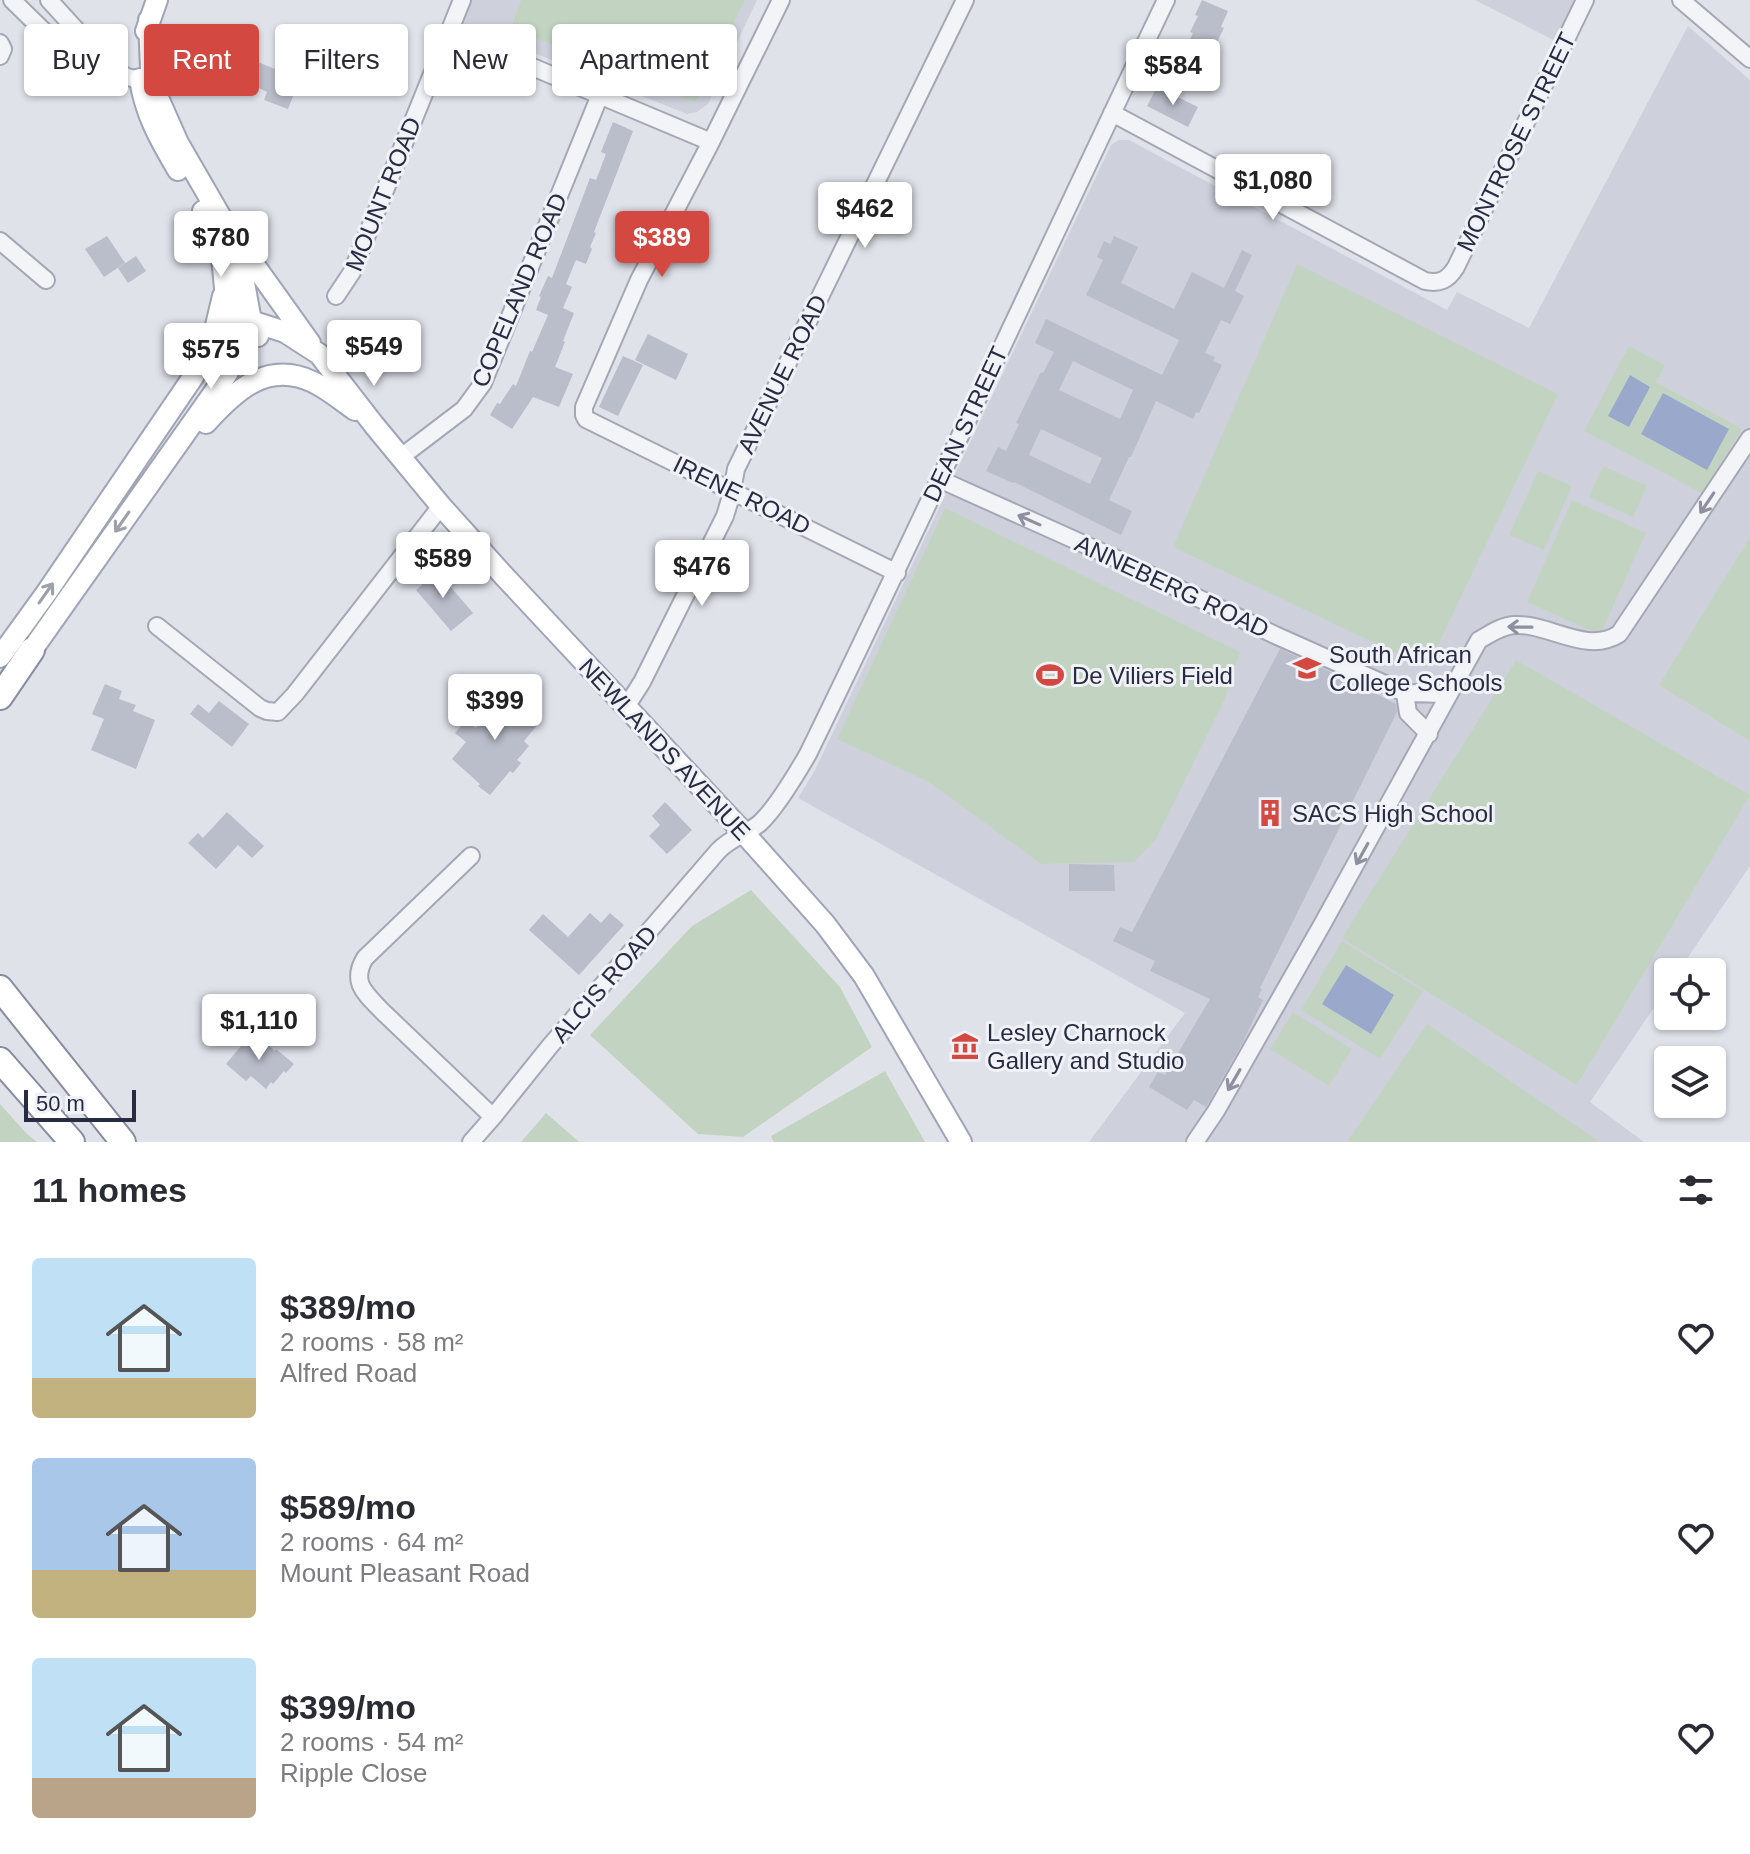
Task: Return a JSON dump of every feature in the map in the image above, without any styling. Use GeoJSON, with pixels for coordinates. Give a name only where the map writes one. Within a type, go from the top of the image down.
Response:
{"type":"FeatureCollection","features":[{"type":"Feature","properties":{"kind":"highway"},"geometry":{"type":"LineString","coordinates":[[0,697],[32,650]]}},
{"type":"Feature","properties":{"kind":"highway"},"geometry":{"type":"LineString","coordinates":[[0,988],[121,1142]]}},
{"type":"Feature","properties":{"kind":"highway"},"geometry":{"type":"LineString","coordinates":[[0,1012],[53,1075],[121,1142]]}},
{"type":"Feature","properties":{"kind":"highway"},"geometry":{"type":"LineString","coordinates":[[0,1060],[72,1142]]}},
{"type":"Feature","properties":{"kind":"main road"},"geometry":{"type":"LineString","coordinates":[[149,24],[157,0]]}},
{"type":"Feature","properties":{"kind":"main road"},"geometry":{"type":"LineString","coordinates":[[146,96],[147,111],[158,135],[213,229],[230,312],[246,327]]}},
{"type":"Feature","properties":{"kind":"main road"},"geometry":{"type":"LineString","coordinates":[[154,96],[226,226],[319,354]]}},
{"type":"Feature","properties":{"kind":"main road"},"geometry":{"type":"LineString","coordinates":[[0,685],[32,650],[228,372],[246,327],[237,254],[226,226]]}},
{"type":"Feature","properties":{"kind":"main road"},"geometry":{"type":"LineString","coordinates":[[0,657],[193,377],[205,357],[215,329],[225,284]]}},
{"type":"Feature","properties":{"kind":"main road"},"geometry":{"type":"LineString","coordinates":[[131,469],[184,413],[246,327]]}},
{"type":"Feature","properties":{"kind":"main road","name":"NEWLANDS AVENUE"},"geometry":{"type":"LineString","coordinates":[[246,327],[285,332],[319,354],[441,506],[825,924],[851,958],[961,1142]]}},
{"type":"Feature","properties":{"kind":"main road","name":"NEWLANDS AVENUE"},"geometry":{"type":"LineString","coordinates":[[246,327],[296,351],[338,379]]}},
{"type":"Feature","properties":{"kind":"main road"},"geometry":{"type":"LineString","coordinates":[[167,458],[187,443],[239,389],[265,377],[289,375],[317,383],[374,425]]}},
{"type":"Feature","properties":{"kind":"street"},"geometry":{"type":"LineString","coordinates":[[12,0],[37,24]]}},
{"type":"Feature","properties":{"kind":"street"},"geometry":{"type":"LineString","coordinates":[[49,0],[70,24]]}},
{"type":"Feature","properties":{"kind":"street","name":"MOUNT ROAD"},"geometry":{"type":"LineString","coordinates":[[452,24],[462,0]]}},
{"type":"Feature","properties":{"kind":"street"},"geometry":{"type":"LineString","coordinates":[[602,96],[711,142],[781,0]]}},
{"type":"Feature","properties":{"kind":"street","name":"AVENUE ROAD"},"geometry":{"type":"LineString","coordinates":[[626,707],[702,564],[725,516],[736,469],[965,0]]}},
{"type":"Feature","properties":{"kind":"street","name":"MONTROSE STREET"},"geometry":{"type":"LineString","coordinates":[[1112,113],[1425,281],[1443,281],[1456,267],[1585,0]]}},
{"type":"Feature","properties":{"kind":"street"},"geometry":{"type":"LineString","coordinates":[[1681,0],[1750,59]]}},
{"type":"Feature","properties":{"kind":"street","name":"DEAN STREET"},"geometry":{"type":"LineString","coordinates":[[743,832],[763,820],[802,765],[897,573],[1163,1]]}},
{"type":"Feature","properties":{"kind":"street"},"geometry":{"type":"LineString","coordinates":[[0,43],[3,49],[0,56]]}},
{"type":"Feature","properties":{"kind":"street","name":"MOUNT ROAD"},"geometry":{"type":"LineString","coordinates":[[336,296],[352,272],[424,94]]}},
{"type":"Feature","properties":{"kind":"street","name":"COPELAND ROAD"},"geometry":{"type":"LineString","coordinates":[[401,457],[464,409],[483,383],[600,96]]}},
{"type":"Feature","properties":{"kind":"street","name":"IRENE ROAD"},"geometry":{"type":"LineString","coordinates":[[711,142],[639,280],[584,407],[584,415],[586,419],[897,573]]}},
{"type":"Feature","properties":{"kind":"street"},"geometry":{"type":"LineString","coordinates":[[0,241],[46,280]]}},
{"type":"Feature","properties":{"kind":"street"},"geometry":{"type":"LineString","coordinates":[[1195,1142],[1216,1111],[1479,640],[1512,625],[1596,642],[1619,634],[1750,438]]}},
{"type":"Feature","properties":{"kind":"street","name":"ANNEBERG ROAD"},"geometry":{"type":"LineString","coordinates":[[939,479],[1405,693],[1449,694]]}},
{"type":"Feature","properties":{"kind":"street"},"geometry":{"type":"LineString","coordinates":[[157,626],[260,708],[278,712],[441,506]]}},
{"type":"Feature","properties":{"kind":"street"},"geometry":{"type":"LineString","coordinates":[[1405,693],[1408,713],[1429,734]]}},
{"type":"Feature","properties":{"kind":"street","name":"ALCIS ROAD"},"geometry":{"type":"LineString","coordinates":[[471,1142],[718,851],[743,832]]}},
{"type":"Feature","properties":{"kind":"street"},"geometry":{"type":"LineString","coordinates":[[471,856],[372,950],[359,968],[358,978],[360,986],[383,1012],[493,1117]]}},
{"type":"Feature","properties":{"kind":"shaded area"},"geometry":{"type":"Polygon","coordinates":[[[462,0],[757,0],[737,42],[737,24],[552,24],[552,60],[536,54],[536,24],[462,24],[458,15],[462,0]]]}},
{"type":"Feature","properties":{"kind":"shaded area"},"geometry":{"type":"Polygon","coordinates":[[[1475,0],[1585,0],[1563,45],[1475,0]]]}},
{"type":"Feature","properties":{"kind":"shaded area","name":"South African College Schools"},"geometry":{"type":"Polygon","coordinates":[[[1688,26],[1750,80],[1750,866],[1688,958],[1654,958],[1654,1008],[1590,1102],[1644,1142],[1089,1142],[1185,1013],[798,798],[815,770],[1111,145],[1119,140],[1129,140],[1447,310],[1457,292],[1529,328],[1688,26]]]}},
{"type":"Feature","properties":{"kind":"shaded area"},"geometry":{"type":"Polygon","coordinates":[[[642,96],[712,96],[708,104],[697,112],[687,114],[642,96]]]}},
{"type":"Feature","properties":{"kind":"green space"},"geometry":{"type":"Polygon","coordinates":[[[521,0],[745,0],[733,24],[552,24],[552,44],[536,38],[536,24],[512,24],[521,0]]]}},
{"type":"Feature","properties":{"kind":"green space"},"geometry":{"type":"Polygon","coordinates":[[[680,96],[698,96],[695,102],[680,96]]]}},
{"type":"Feature","properties":{"kind":"green space"},"geometry":{"type":"Polygon","coordinates":[[[1297,264],[1558,394],[1427,668],[1173,547],[1297,264]]]}},
{"type":"Feature","properties":{"kind":"green space"},"geometry":{"type":"Polygon","coordinates":[[[1629,346],[1665,365],[1656,382],[1742,429],[1702,493],[1584,431],[1629,346]]]}},
{"type":"Feature","properties":{"kind":"green space"},"geometry":{"type":"Polygon","coordinates":[[[1603,466],[1647,486],[1633,517],[1589,497],[1603,466]]]}},
{"type":"Feature","properties":{"kind":"green space"},"geometry":{"type":"Polygon","coordinates":[[[1538,471],[1572,486],[1544,550],[1509,535],[1538,471]]]}},
{"type":"Feature","properties":{"kind":"green space"},"geometry":{"type":"Polygon","coordinates":[[[1572,500],[1646,533],[1600,635],[1527,602],[1572,500]]]}},
{"type":"Feature","properties":{"kind":"green space","name":"De Viliers Field"},"geometry":{"type":"Polygon","coordinates":[[[945,508],[1240,652],[1225,699],[1156,839],[1134,862],[1041,864],[929,782],[837,739],[945,508]]]}},
{"type":"Feature","properties":{"kind":"green space"},"geometry":{"type":"Polygon","coordinates":[[[1750,537],[1750,741],[1659,685],[1750,537]]]}},
{"type":"Feature","properties":{"kind":"green space"},"geometry":{"type":"Polygon","coordinates":[[[1516,660],[1750,795],[1577,1085],[1342,938],[1516,660]]]}},
{"type":"Feature","properties":{"kind":"green space"},"geometry":{"type":"Polygon","coordinates":[[[751,890],[840,987],[872,1047],[743,1137],[698,1134],[590,1035],[692,926],[751,890]]]}},
{"type":"Feature","properties":{"kind":"green space"},"geometry":{"type":"Polygon","coordinates":[[[1342,941],[1423,991],[1380,1059],[1301,1010],[1342,941]]]}},
{"type":"Feature","properties":{"kind":"green space"},"geometry":{"type":"Polygon","coordinates":[[[1293,1012],[1352,1049],[1329,1086],[1270,1049],[1293,1012]]]}},
{"type":"Feature","properties":{"kind":"green space"},"geometry":{"type":"Polygon","coordinates":[[[1427,1024],[1600,1142],[1347,1142],[1427,1024]]]}},
{"type":"Feature","properties":{"kind":"green space"},"geometry":{"type":"Polygon","coordinates":[[[885,1071],[925,1142],[774,1142],[771,1136],[885,1071]]]}},
{"type":"Feature","properties":{"kind":"green space"},"geometry":{"type":"Polygon","coordinates":[[[0,1104],[27,1134],[37,1142],[0,1142],[0,1104]]]}},
{"type":"Feature","properties":{"kind":"green space"},"geometry":{"type":"Polygon","coordinates":[[[546,1113],[579,1142],[521,1142],[546,1113]]]}},
{"type":"Feature","properties":{"kind":"water"},"geometry":{"type":"Polygon","coordinates":[[[1630,375],[1650,387],[1629,427],[1608,416],[1630,375]]]}},
{"type":"Feature","properties":{"kind":"water"},"geometry":{"type":"Polygon","coordinates":[[[1663,393],[1729,429],[1707,470],[1641,434],[1663,393]]]}},
{"type":"Feature","properties":{"kind":"water"},"geometry":{"type":"Polygon","coordinates":[[[1346,965],[1394,995],[1371,1034],[1322,1004],[1346,965]]]}},
{"type":"Feature","properties":{"kind":"building"},"geometry":{"type":"Polygon","coordinates":[[[1202,0],[1228,11],[1216,44],[1220,45],[1212,61],[1215,62],[1207,78],[1181,65],[1189,50],[1186,48],[1193,33],[1190,32],[1202,0]]]}},
{"type":"Feature","properties":{"kind":"building"},"geometry":{"type":"Polygon","coordinates":[[[259,63],[275,69],[275,96],[293,96],[288,109],[264,100],[267,92],[259,88],[259,63]]]}},
{"type":"Feature","properties":{"kind":"building"},"geometry":{"type":"Polygon","coordinates":[[[1157,87],[1198,107],[1188,127],[1147,106],[1157,87]]]}},
{"type":"Feature","properties":{"kind":"building"},"geometry":{"type":"Polygon","coordinates":[[[613,122],[633,131],[594,232],[586,264],[576,260],[566,284],[572,287],[563,308],[574,313],[555,367],[573,374],[559,407],[533,397],[512,429],[490,415],[513,384],[516,386],[548,315],[536,310],[539,296],[548,276],[552,278],[590,178],[596,180],[606,154],[601,152],[613,122]]]}},
{"type":"Feature","properties":{"kind":"building"},"geometry":{"type":"Polygon","coordinates":[[[107,236],[125,263],[104,277],[85,249],[107,236]]]}},
{"type":"Feature","properties":{"kind":"building"},"geometry":{"type":"Polygon","coordinates":[[[1114,236],[1138,247],[1121,283],[1174,309],[1192,272],[1224,288],[1242,250],[1252,255],[1235,291],[1244,296],[1230,324],[1221,320],[1205,353],[1215,357],[1213,361],[1222,365],[1199,413],[1196,412],[1193,419],[1156,401],[1129,457],[1109,500],[1132,511],[1121,535],[986,471],[998,447],[1006,451],[1019,424],[1016,423],[1054,352],[1035,343],[1046,319],[1162,375],[1179,340],[1086,295],[1103,260],[1097,257],[1104,241],[1111,244],[1114,236]],[[1073,361],[1059,390],[1120,419],[1133,390],[1073,361]],[[1041,429],[1029,455],[1090,484],[1102,458],[1041,429]]]}},
{"type":"Feature","properties":{"kind":"building"},"geometry":{"type":"Polygon","coordinates":[[[136,256],[146,271],[128,283],[118,268],[136,256]]]}},
{"type":"Feature","properties":{"kind":"building"},"geometry":{"type":"Polygon","coordinates":[[[648,334],[688,354],[676,380],[635,360],[648,334]]]}},
{"type":"Feature","properties":{"kind":"building"},"geometry":{"type":"Polygon","coordinates":[[[623,356],[643,365],[618,416],[599,407],[623,356]]]}},
{"type":"Feature","properties":{"kind":"building"},"geometry":{"type":"Polygon","coordinates":[[[427,571],[432,577],[438,572],[473,613],[451,631],[416,590],[422,585],[417,579],[427,571]]]}},
{"type":"Feature","properties":{"kind":"building","name":"SACS High School"},"geometry":{"type":"Polygon","coordinates":[[[1280,649],[1396,704],[1397,712],[1260,988],[1258,997],[1263,1000],[1243,1042],[1206,1107],[1194,1100],[1187,1110],[1149,1087],[1158,1072],[1165,1075],[1210,999],[1150,971],[1155,961],[1113,941],[1120,927],[1132,932],[1280,649]]]}},
{"type":"Feature","properties":{"kind":"building"},"geometry":{"type":"Polygon","coordinates":[[[105,684],[122,691],[119,699],[136,705],[133,711],[155,720],[136,769],[91,750],[104,719],[92,714],[105,684]]]}},
{"type":"Feature","properties":{"kind":"building"},"geometry":{"type":"Polygon","coordinates":[[[495,685],[539,723],[524,741],[529,746],[517,760],[521,763],[490,795],[452,759],[466,742],[455,733],[466,720],[476,728],[495,705],[485,697],[495,685]]]}},
{"type":"Feature","properties":{"kind":"building"},"geometry":{"type":"Polygon","coordinates":[[[219,701],[249,724],[232,747],[190,714],[198,704],[209,713],[219,701]]]}},
{"type":"Feature","properties":{"kind":"building"},"geometry":{"type":"Polygon","coordinates":[[[665,802],[692,830],[667,854],[649,836],[660,825],[652,816],[665,802]]]}},
{"type":"Feature","properties":{"kind":"building"},"geometry":{"type":"Polygon","coordinates":[[[227,812],[264,846],[252,858],[238,845],[216,869],[188,843],[198,833],[203,838],[227,812]]]}},
{"type":"Feature","properties":{"kind":"building"},"geometry":{"type":"Polygon","coordinates":[[[1069,864],[1114,865],[1115,891],[1069,891],[1069,864]]]}},
{"type":"Feature","properties":{"kind":"building"},"geometry":{"type":"Polygon","coordinates":[[[590,913],[601,923],[610,913],[624,925],[579,975],[529,930],[543,914],[568,937],[590,913]]]}},
{"type":"Feature","properties":{"kind":"building"},"geometry":{"type":"Polygon","coordinates":[[[251,1034],[259,1041],[261,1038],[294,1064],[266,1089],[251,1076],[246,1081],[226,1064],[251,1034]]]}},
{"type":"Feature","properties":{"kind":"place","name":"South African College Schools"},"geometry":{"type":"Point","coordinates":[1307,668]}},
{"type":"Feature","properties":{"kind":"place","name":"De Viliers Field"},"geometry":{"type":"Point","coordinates":[1050,675]}},
{"type":"Feature","properties":{"kind":"place","name":"SACS High School"},"geometry":{"type":"Point","coordinates":[1270,813]}},
{"type":"Feature","properties":{"kind":"place","name":"Lesley Charnock Gallery and Studio"},"geometry":{"type":"Point","coordinates":[965,1046]}}]}
